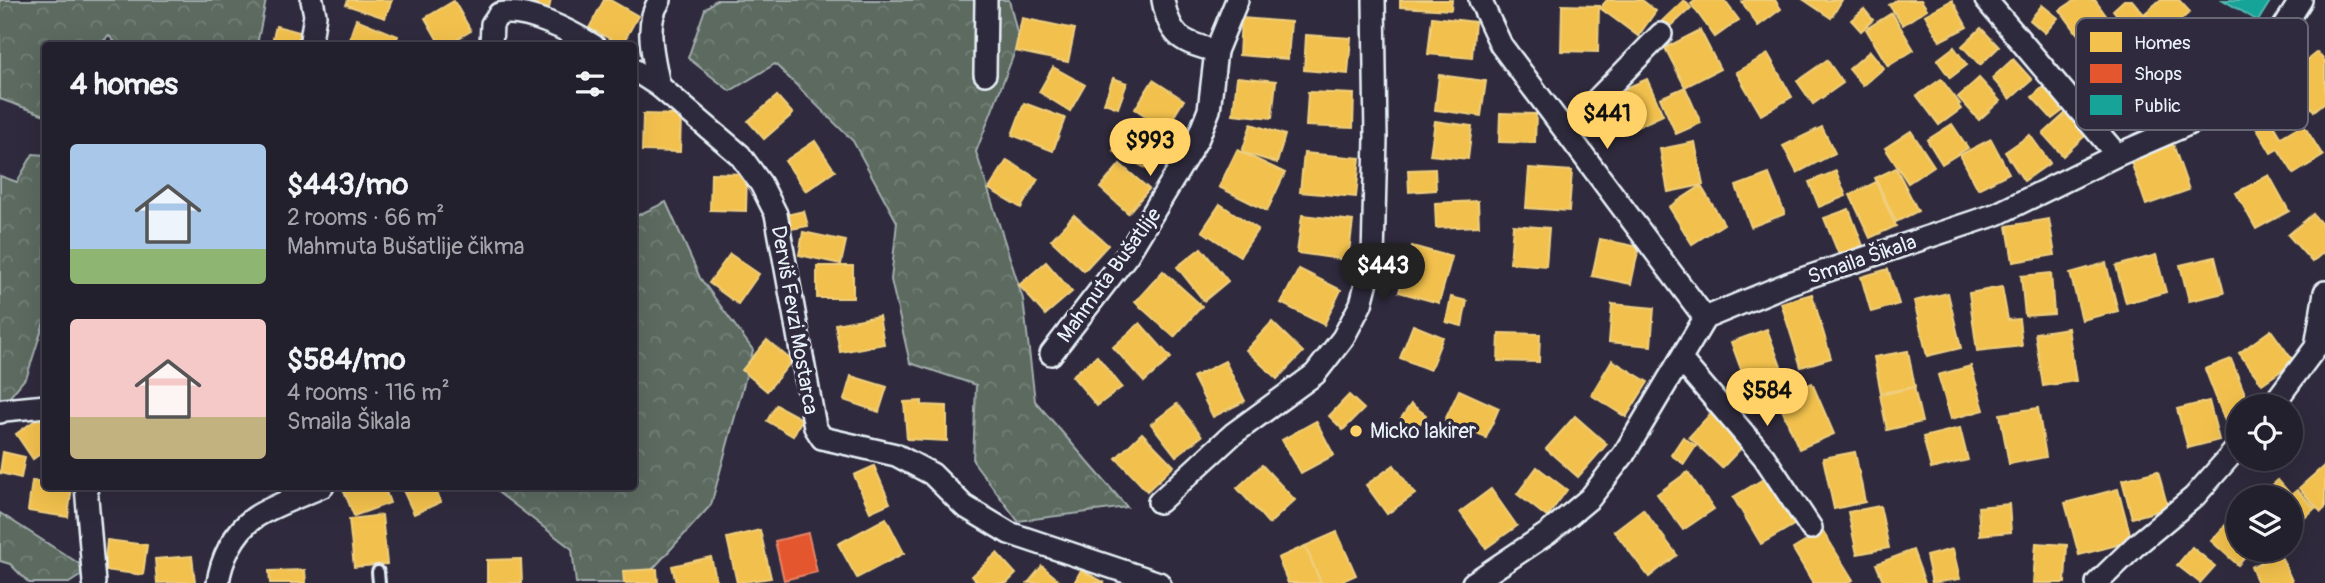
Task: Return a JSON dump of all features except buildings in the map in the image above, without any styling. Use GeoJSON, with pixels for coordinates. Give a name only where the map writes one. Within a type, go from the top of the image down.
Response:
{"type":"FeatureCollection","features":[{"type":"Feature","properties":{"kind":"street"},"geometry":{"type":"LineString","coordinates":[[311,42],[315,15],[313,0]]}},
{"type":"Feature","properties":{"kind":"street"},"geometry":{"type":"LineString","coordinates":[[659,86],[650,29],[656,5],[660,0]]}},
{"type":"Feature","properties":{"kind":"street"},"geometry":{"type":"LineString","coordinates":[[985,74],[986,0]]}},
{"type":"Feature","properties":{"kind":"street"},"geometry":{"type":"LineString","coordinates":[[1163,0],[1170,27],[1191,45],[1216,51]]}},
{"type":"Feature","properties":{"kind":"street","name":"Mahmuta Bušatlije"},"geometry":{"type":"LineString","coordinates":[[1051,355],[1128,254],[1198,138],[1209,110],[1216,51],[1237,0]]}},
{"type":"Feature","properties":{"kind":"street"},"geometry":{"type":"LineString","coordinates":[[1159,502],[1233,434],[1315,374],[1343,338],[1361,304],[1373,258],[1377,138],[1374,0]]}},
{"type":"Feature","properties":{"kind":"street"},"geometry":{"type":"LineString","coordinates":[[1473,583],[1548,533],[1590,498],[1624,454],[1682,361],[1705,318],[1501,45],[1480,0]]}},
{"type":"Feature","properties":{"kind":"street"},"geometry":{"type":"LineString","coordinates":[[1986,0],[2076,106]]}},
{"type":"Feature","properties":{"kind":"street","name":"Smaila Šikala"},"geometry":{"type":"LineString","coordinates":[[2290,18],[2301,0]]}},
{"type":"Feature","properties":{"kind":"street"},"geometry":{"type":"LineString","coordinates":[[492,42],[492,24],[499,15],[511,12],[569,30],[588,42]]}},
{"type":"Feature","properties":{"kind":"street"},"geometry":{"type":"LineString","coordinates":[[1566,131],[1661,34]]}},
{"type":"Feature","properties":{"kind":"street","name":"Derviš Fevzi Mostarca"},"geometry":{"type":"LineString","coordinates":[[637,72],[659,86],[740,155],[761,184],[776,214],[815,427],[822,438],[896,454],[932,474],[964,506],[1009,533],[1159,583]]}},
{"type":"Feature","properties":{"kind":"street"},"geometry":{"type":"LineString","coordinates":[[2096,130],[2117,155]]}},
{"type":"Feature","properties":{"kind":"street","name":"Smaila Šikala"},"geometry":{"type":"LineString","coordinates":[[1705,318],[1790,283],[1997,214],[2175,130]]}},
{"type":"Feature","properties":{"kind":"street"},"geometry":{"type":"LineString","coordinates":[[2281,394],[2316,347],[2325,292]]}},
{"type":"Feature","properties":{"kind":"street"},"geometry":{"type":"LineString","coordinates":[[1682,361],[1764,457],[1811,527]]}},
{"type":"Feature","properties":{"kind":"street"},"geometry":{"type":"LineString","coordinates":[[0,412],[42,405]]}},
{"type":"Feature","properties":{"kind":"street"},"geometry":{"type":"LineString","coordinates":[[2097,583],[2134,546],[2194,497],[2226,461]]}},
{"type":"Feature","properties":{"kind":"street"},"geometry":{"type":"LineString","coordinates":[[86,490],[94,583]]}},
{"type":"Feature","properties":{"kind":"street"},"geometry":{"type":"LineString","coordinates":[[218,583],[220,565],[229,548],[253,519],[315,490]]}},
{"type":"Feature","properties":{"kind":"green space"},"geometry":{"type":"Polygon","coordinates":[[[0,0],[266,0],[258,42],[115,42],[109,36],[102,42],[42,42],[42,114],[0,99],[0,0]]]}},
{"type":"Feature","properties":{"kind":"green space"},"geometry":{"type":"Polygon","coordinates":[[[716,0],[1009,0],[1019,41],[976,152],[1023,299],[1035,401],[1127,507],[1018,521],[973,461],[976,385],[910,363],[891,280],[897,222],[853,141],[775,64],[730,91],[688,58],[705,9],[716,0]]]}},
{"type":"Feature","properties":{"kind":"green space"},"geometry":{"type":"Polygon","coordinates":[[[33,154],[42,155],[42,328],[27,376],[0,409],[0,176],[17,182],[33,154]]]}},
{"type":"Feature","properties":{"kind":"green space"},"geometry":{"type":"Polygon","coordinates":[[[666,202],[700,278],[753,350],[711,505],[640,583],[576,583],[572,549],[498,490],[637,490],[637,216],[666,202]]]}},
{"type":"Feature","properties":{"kind":"green space"},"geometry":{"type":"Polygon","coordinates":[[[0,513],[89,570],[69,583],[29,583],[10,564],[0,561],[0,513]]]}},
{"type":"Feature","properties":{"kind":"place","name":"Micko lakirer"},"geometry":{"type":"Point","coordinates":[1356,431]}}]}
